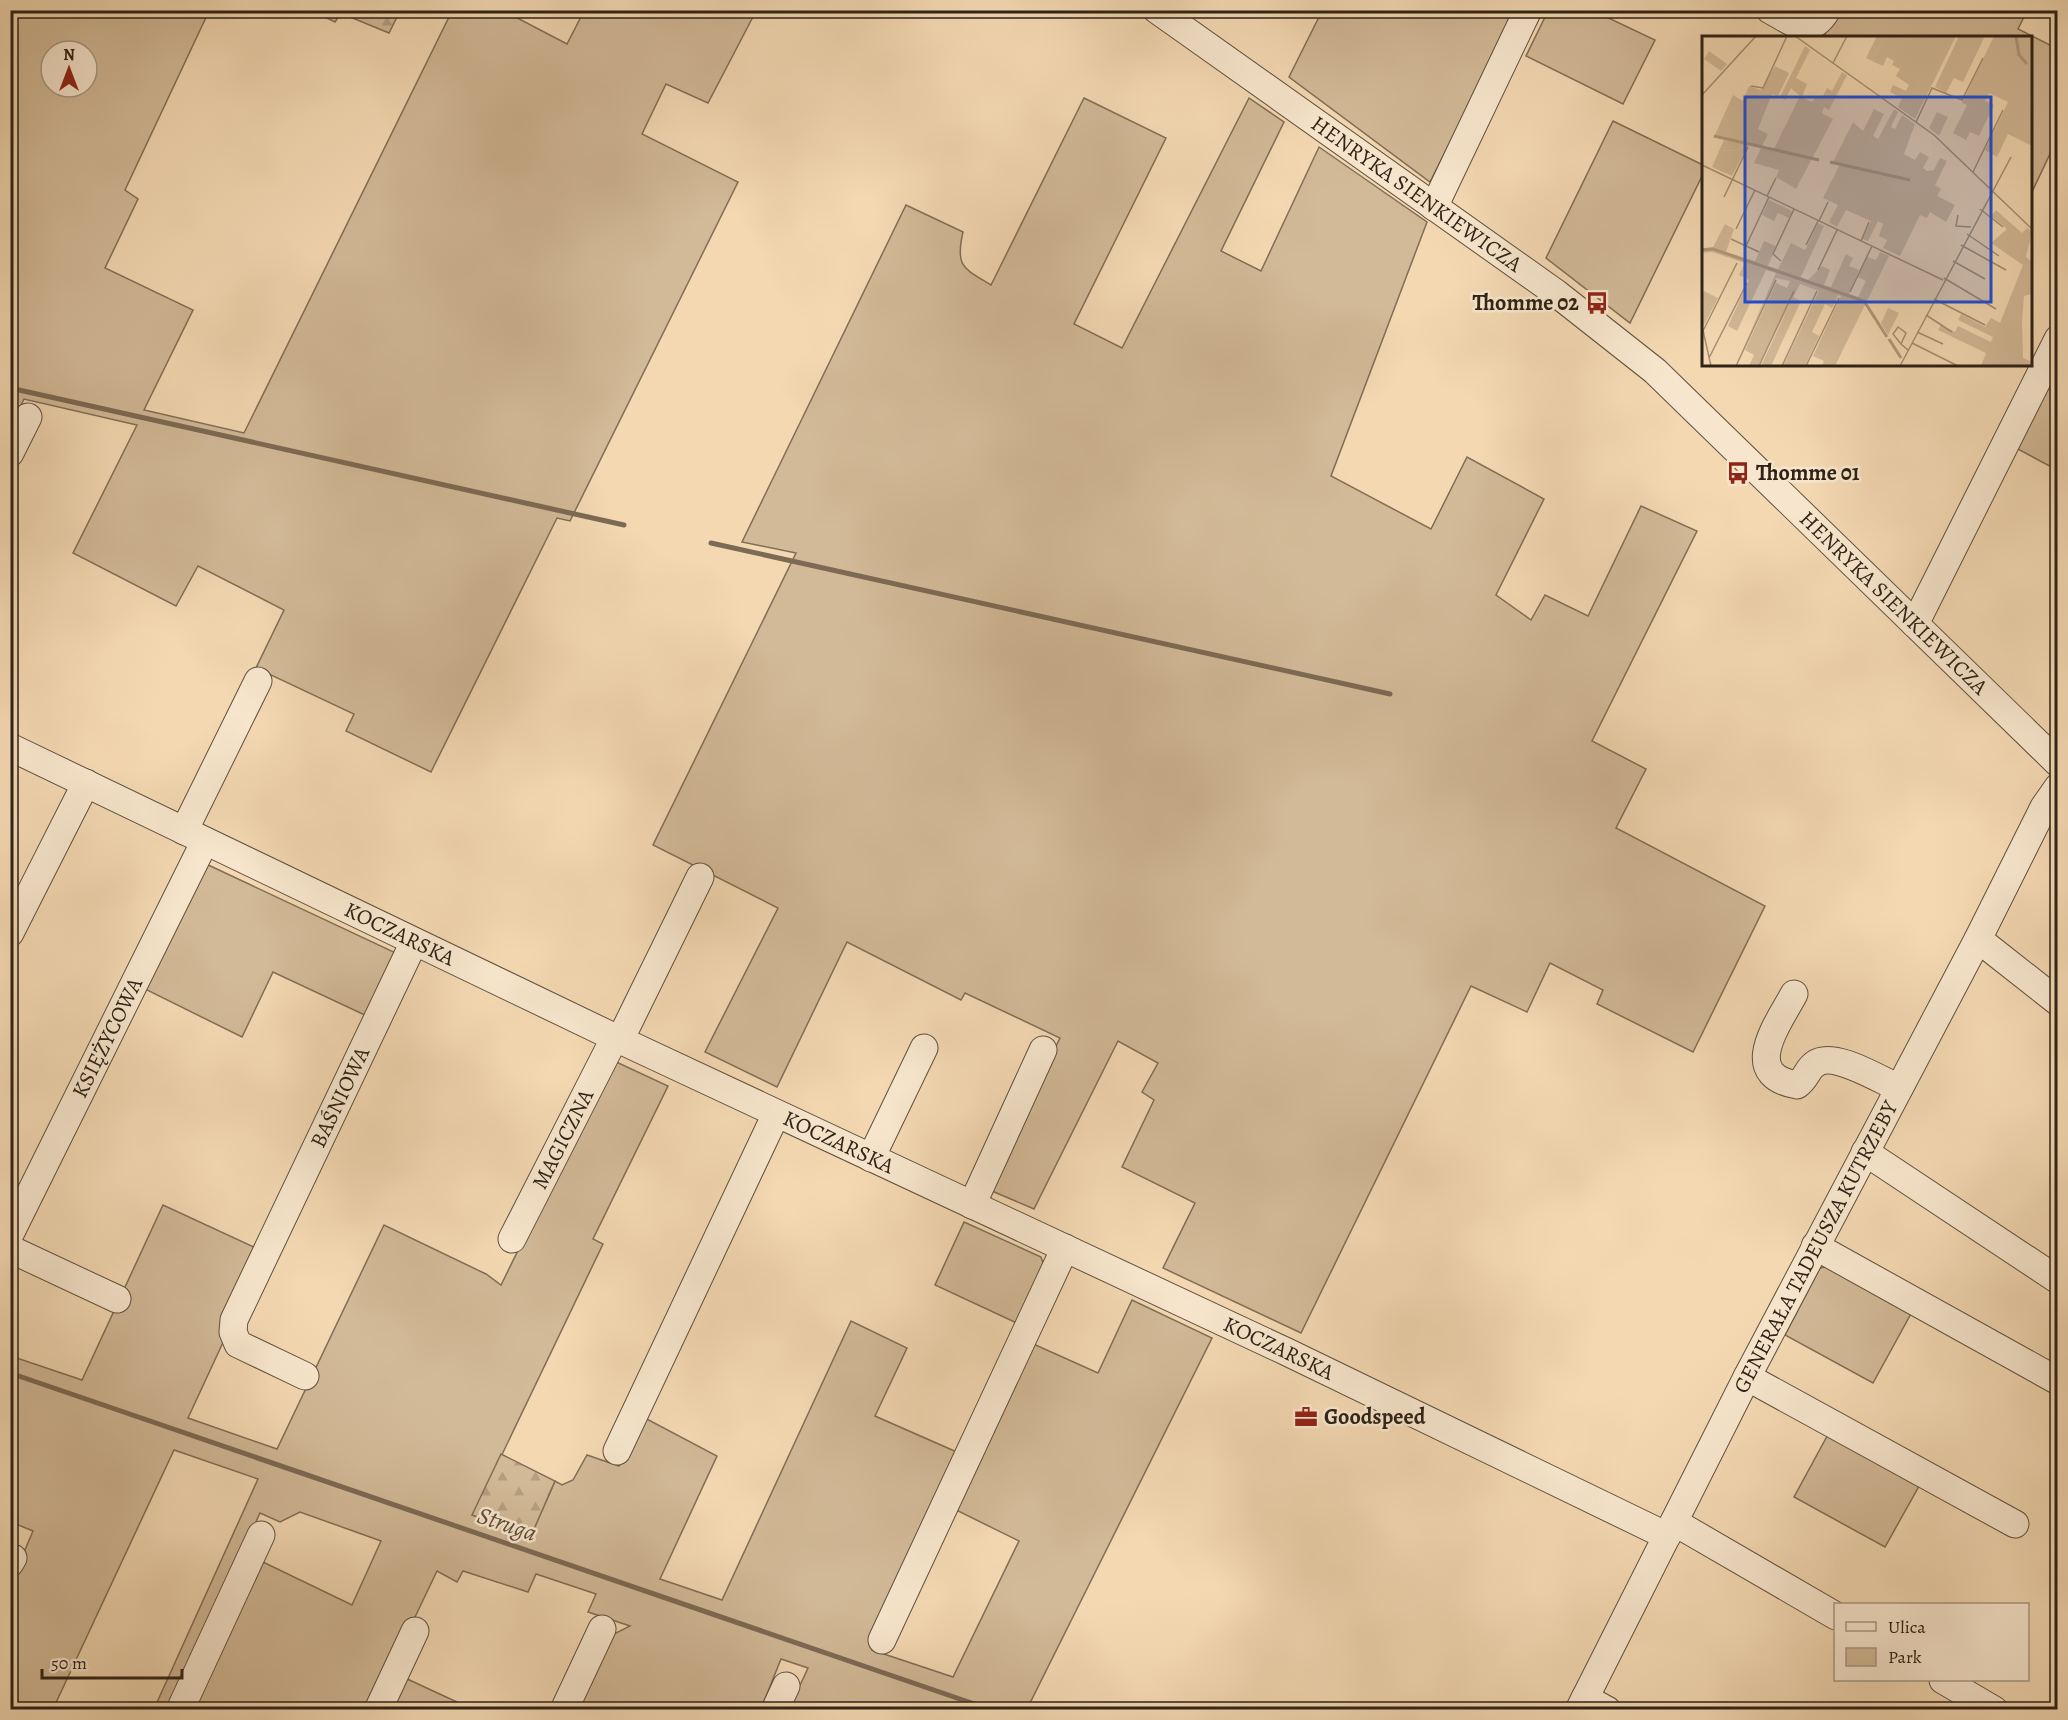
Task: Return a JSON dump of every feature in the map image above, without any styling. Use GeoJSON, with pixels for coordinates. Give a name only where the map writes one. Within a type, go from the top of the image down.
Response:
{"type":"FeatureCollection","features":[{"type":"Feature","properties":{"kind":"street","name":"HENRYKA SIENKIEWICZA"},"geometry":{"type":"LineString","coordinates":[[1157,10],[1589,317],[1655,371],[2058,763]]}},
{"type":"Feature","properties":{"kind":"street"},"geometry":{"type":"LineString","coordinates":[[1434,207],[1528,10]]}},
{"type":"Feature","properties":{"kind":"street"},"geometry":{"type":"LineString","coordinates":[[1770,10],[1805,27],[1815,25],[1827,10]]}},
{"type":"Feature","properties":{"kind":"street"},"geometry":{"type":"LineString","coordinates":[[1915,624],[2058,339]]}},
{"type":"Feature","properties":{"kind":"street"},"geometry":{"type":"LineString","coordinates":[[10,453],[28,417]]}},
{"type":"Feature","properties":{"kind":"street","name":"KSIĘŻYCOWA"},"geometry":{"type":"LineString","coordinates":[[10,1234],[195,836],[258,681]]}},
{"type":"Feature","properties":{"kind":"street","name":"KOCZARSKA"},"geometry":{"type":"LineString","coordinates":[[10,747],[776,1114],[1671,1529],[1834,1615]]}},
{"type":"Feature","properties":{"kind":"street"},"geometry":{"type":"LineString","coordinates":[[10,933],[86,783]]}},
{"type":"Feature","properties":{"kind":"street","name":"GENERAŁA TADEUSZA KUTRZEBY"},"geometry":{"type":"LineString","coordinates":[[1590,1706],[1671,1529],[1747,1377],[1978,939],[2051,794],[2058,787]]}},
{"type":"Feature","properties":{"kind":"street","name":"MAGICZNA"},"geometry":{"type":"LineString","coordinates":[[512,1239],[700,877]]}},
{"type":"Feature","properties":{"kind":"street"},"geometry":{"type":"LineString","coordinates":[[1978,939],[2058,1002]]}},
{"type":"Feature","properties":{"kind":"street","name":"BAŚNIOWA"},"geometry":{"type":"LineString","coordinates":[[305,1376],[238,1344],[233,1332],[234,1320],[414,942]]}},
{"type":"Feature","properties":{"kind":"street"},"geometry":{"type":"LineString","coordinates":[[1794,994],[1767,1046],[1768,1069],[1775,1079],[1797,1085],[1806,1078],[1810,1068],[1817,1062],[1828,1059],[1840,1061],[1899,1088]]}},
{"type":"Feature","properties":{"kind":"street"},"geometry":{"type":"LineString","coordinates":[[871,1158],[924,1048]]}},
{"type":"Feature","properties":{"kind":"street"},"geometry":{"type":"LineString","coordinates":[[972,1205],[1043,1050]]}},
{"type":"Feature","properties":{"kind":"street"},"geometry":{"type":"LineString","coordinates":[[617,1451],[776,1114]]}},
{"type":"Feature","properties":{"kind":"street"},"geometry":{"type":"LineString","coordinates":[[1865,1152],[2058,1280]]}},
{"type":"Feature","properties":{"kind":"street"},"geometry":{"type":"LineString","coordinates":[[1815,1246],[2058,1381]]}},
{"type":"Feature","properties":{"kind":"street"},"geometry":{"type":"LineString","coordinates":[[882,1640],[1065,1248]]}},
{"type":"Feature","properties":{"kind":"street"},"geometry":{"type":"LineString","coordinates":[[10,1249],[117,1299]]}},
{"type":"Feature","properties":{"kind":"street"},"geometry":{"type":"LineString","coordinates":[[1747,1377],[2015,1524]]}},
{"type":"Feature","properties":{"kind":"street"},"geometry":{"type":"LineString","coordinates":[[180,1710],[261,1535]]}},
{"type":"Feature","properties":{"kind":"street"},"geometry":{"type":"LineString","coordinates":[[564,1710],[602,1629]]}},
{"type":"Feature","properties":{"kind":"street"},"geometry":{"type":"LineString","coordinates":[[378,1710],[415,1631]]}},
{"type":"Feature","properties":{"kind":"street"},"geometry":{"type":"LineString","coordinates":[[1945,1681],[1994,1710]]}},
{"type":"Feature","properties":{"kind":"green space"},"geometry":{"type":"Polygon","coordinates":[[[342,10],[400,11],[389,33],[340,13],[342,10]]]}},
{"type":"Feature","properties":{"kind":"green space"},"geometry":{"type":"Polygon","coordinates":[[[11,11],[209,11],[125,190],[138,199],[105,268],[193,310],[144,410],[244,433],[452,11],[504,11],[567,44],[584,11],[756,11],[708,103],[666,84],[642,134],[738,182],[570,521],[557,518],[431,772],[346,731],[354,714],[256,668],[284,610],[198,566],[176,606],[73,553],[137,425],[24,399],[11,426],[11,11]]]}},
{"type":"Feature","properties":{"kind":"green space"},"geometry":{"type":"Polygon","coordinates":[[[313,11],[342,11],[335,22],[313,11]]]}},
{"type":"Feature","properties":{"kind":"green space"},"geometry":{"type":"Polygon","coordinates":[[[1322,11],[1516,11],[1430,182],[1289,77],[1322,11]]]}},
{"type":"Feature","properties":{"kind":"green space"},"geometry":{"type":"Polygon","coordinates":[[[1548,11],[1594,11],[1655,40],[1623,104],[1526,56],[1548,11]]]}},
{"type":"Feature","properties":{"kind":"green space"},"geometry":{"type":"Polygon","coordinates":[[[1837,11],[2027,11],[2018,29],[2032,36],[1824,36],[1837,11]]]}},
{"type":"Feature","properties":{"kind":"green space"},"geometry":{"type":"Polygon","coordinates":[[[2032,36],[2058,49],[2057,139],[2032,192],[2032,36]]]}},
{"type":"Feature","properties":{"kind":"green space"},"geometry":{"type":"Polygon","coordinates":[[[1084,98],[1166,138],[1074,324],[1122,348],[1249,98],[1284,122],[1221,251],[1261,271],[1319,147],[1427,222],[1331,476],[1431,529],[1467,457],[1544,499],[1496,595],[1531,620],[1545,595],[1588,616],[1641,506],[1697,531],[1592,741],[1646,769],[1616,828],[1765,906],[1693,1052],[1597,1004],[1603,990],[1550,963],[1527,1012],[1471,986],[1301,1333],[1163,1268],[1195,1203],[1122,1167],[1154,1100],[1142,1092],[1158,1063],[1118,1041],[1034,1209],[985,1188],[1060,1038],[965,993],[961,1000],[847,942],[777,1087],[705,1052],[778,908],[653,845],[796,553],[742,542],[906,205],[963,232],[961,260],[968,270],[991,285],[1084,98]]]}},
{"type":"Feature","properties":{"kind":"green space"},"geometry":{"type":"Polygon","coordinates":[[[1613,121],[1702,165],[1702,176],[1630,323],[1546,258],[1613,121]]]}},
{"type":"Feature","properties":{"kind":"green space"},"geometry":{"type":"Polygon","coordinates":[[[2057,357],[2057,470],[2014,447],[2057,357]]]}},
{"type":"Feature","properties":{"kind":"green space"},"geometry":{"type":"Polygon","coordinates":[[[204,863],[398,954],[369,1017],[273,972],[242,1037],[143,988],[204,863]]]}},
{"type":"Feature","properties":{"kind":"green space"},"geometry":{"type":"Polygon","coordinates":[[[612,1060],[668,1086],[593,1239],[603,1244],[473,1515],[531,1535],[555,1481],[562,1485],[573,1480],[587,1455],[619,1466],[634,1431],[643,1417],[717,1456],[660,1579],[722,1600],[851,1321],[907,1348],[875,1416],[959,1453],[930,1529],[872,1650],[953,1677],[1019,1541],[950,1507],[1029,1342],[1098,1373],[1132,1300],[1212,1338],[1027,1709],[789,1709],[808,1668],[781,1659],[761,1709],[578,1709],[614,1634],[630,1626],[588,1612],[596,1594],[536,1574],[528,1592],[463,1571],[457,1582],[437,1571],[371,1709],[193,1709],[263,1562],[352,1605],[381,1541],[300,1512],[280,1522],[260,1513],[170,1709],[154,1709],[258,1479],[174,1450],[53,1709],[11,1709],[11,1583],[33,1531],[11,1522],[11,1356],[82,1380],[163,1205],[256,1248],[232,1323],[188,1418],[277,1449],[384,1225],[486,1274],[501,1285],[612,1060]]]}},
{"type":"Feature","properties":{"kind":"green space"},"geometry":{"type":"Polygon","coordinates":[[[964,1222],[1041,1257],[1046,1272],[1021,1325],[935,1285],[964,1222]]]}},
{"type":"Feature","properties":{"kind":"green space"},"geometry":{"type":"Polygon","coordinates":[[[1837,1265],[1913,1310],[1873,1383],[1785,1335],[1820,1268],[1837,1265]]]}},
{"type":"Feature","properties":{"kind":"green space"},"geometry":{"type":"Polygon","coordinates":[[[1831,1429],[1923,1479],[1885,1547],[1794,1497],[1831,1429]]]}},
{"type":"Feature","properties":{"kind":"green space"},"geometry":{"type":"Polygon","coordinates":[[[501,1454],[555,1481],[531,1536],[472,1515],[501,1454]]]}},
{"type":"Feature","properties":{"kind":"green space"},"geometry":{"type":"Polygon","coordinates":[[[403,1677],[472,1709],[388,1710],[403,1677]]]}},
{"type":"Feature","properties":{"kind":"waterway"},"geometry":{"type":"LineString","coordinates":[[10,388],[624,525]]}},
{"type":"Feature","properties":{"kind":"waterway"},"geometry":{"type":"LineString","coordinates":[[711,543],[1390,694]]}},
{"type":"Feature","properties":{"kind":"waterway","name":"Struga"},"geometry":{"type":"LineString","coordinates":[[10,1373],[992,1710]]}},
{"type":"Feature","properties":{"kind":"place","name":"Thomme 02"},"geometry":{"type":"Point","coordinates":[1597,303]}},
{"type":"Feature","properties":{"kind":"place","name":"Thomme 01"},"geometry":{"type":"Point","coordinates":[1738,473]}},
{"type":"Feature","properties":{"kind":"place","name":"Goodspeed"},"geometry":{"type":"Point","coordinates":[1306,1417]}}]}
